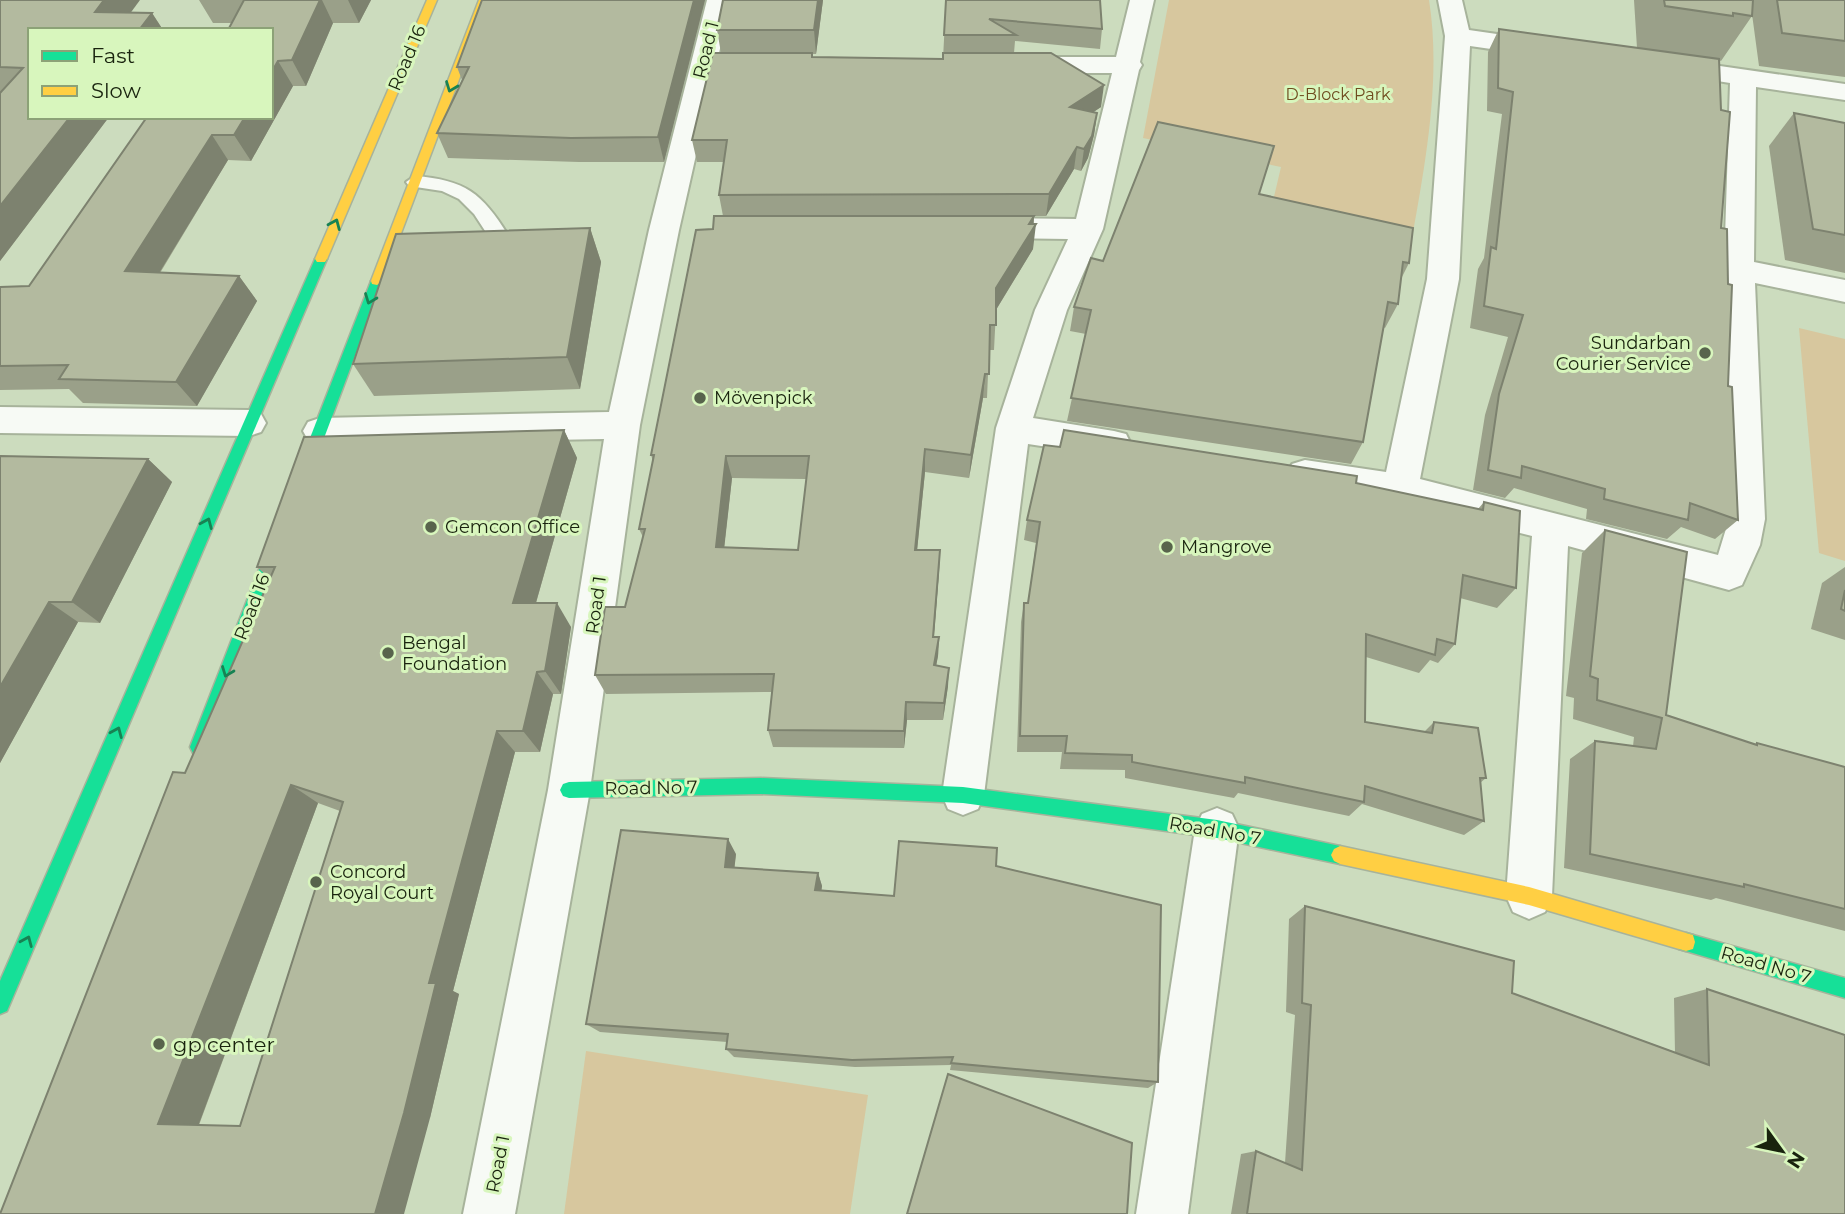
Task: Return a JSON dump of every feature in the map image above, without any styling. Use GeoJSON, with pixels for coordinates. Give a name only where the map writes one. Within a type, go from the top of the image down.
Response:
{"type":"FeatureCollection","features":[{"type":"Feature","properties":{"kind":"main road","name":"Road 16"},"geometry":{"type":"LineString","coordinates":[[0,1004],[432,0]]}},
{"type":"Feature","properties":{"kind":"main road","name":"Road 16"},"geometry":{"type":"LineString","coordinates":[[195,757],[320,431],[415,171],[484,0]]}},
{"type":"Feature","properties":{"kind":"main road"},"geometry":{"type":"LineString","coordinates":[[361,166],[385,166]]}},
{"type":"Feature","properties":{"kind":"main road","name":"Road No 7"},"geometry":{"type":"LineString","coordinates":[[569,790],[761,786],[962,796],[1217,829],[1529,896],[1845,988]]}},
{"type":"Feature","properties":{"kind":"street","name":"Road 1"},"geometry":{"type":"LineString","coordinates":[[489,1214],[569,790],[623,425],[678,230],[716,65],[719,0]]}},
{"type":"Feature","properties":{"kind":"street"},"geometry":{"type":"LineString","coordinates":[[962,796],[1013,428],[1051,310],[1088,229],[1129,65],[1142,0]]}},
{"type":"Feature","properties":{"kind":"street"},"geometry":{"type":"LineString","coordinates":[[1400,489],[1443,279],[1458,36],[1450,0]]}},
{"type":"Feature","properties":{"kind":"street"},"geometry":{"type":"LineString","coordinates":[[1458,36],[1566,52]]}},
{"type":"Feature","properties":{"kind":"street"},"geometry":{"type":"LineString","coordinates":[[991,65],[1129,65]]}},
{"type":"Feature","properties":{"kind":"street"},"geometry":{"type":"LineString","coordinates":[[1702,71],[1845,92]]}},
{"type":"Feature","properties":{"kind":"street"},"geometry":{"type":"LineString","coordinates":[[1276,469],[1400,489],[1729,574],[1741,545],[1747,519],[1739,269],[1743,77]]}},
{"type":"Feature","properties":{"kind":"street"},"geometry":{"type":"LineString","coordinates":[[951,228],[1088,229]]}},
{"type":"Feature","properties":{"kind":"street"},"geometry":{"type":"LineString","coordinates":[[1739,269],[1845,291]]}},
{"type":"Feature","properties":{"kind":"street"},"geometry":{"type":"LineString","coordinates":[[0,420],[249,424]]}},
{"type":"Feature","properties":{"kind":"street"},"geometry":{"type":"LineString","coordinates":[[320,431],[623,425]]}},
{"type":"Feature","properties":{"kind":"street"},"geometry":{"type":"LineString","coordinates":[[1013,428],[1151,450]]}},
{"type":"Feature","properties":{"kind":"street"},"geometry":{"type":"LineString","coordinates":[[1529,896],[1551,526]]}},
{"type":"Feature","properties":{"kind":"street"},"geometry":{"type":"LineString","coordinates":[[1162,1214],[1217,829]]}},
{"type":"Feature","properties":{"kind":"lane"},"geometry":{"type":"LineString","coordinates":[[415,171],[470,196],[498,235]]}},
{"type":"Feature","properties":{"kind":"green space","name":"D-Block Park"},"geometry":{"type":"Polygon","coordinates":[[[1169,0],[1429,0],[1433,62],[1430,125],[1410,250],[1269,218],[1281,167],[1143,138],[1169,0]]]}},
{"type":"Feature","properties":{"kind":"green space"},"geometry":{"type":"Polygon","coordinates":[[[1799,328],[1845,339],[1845,561],[1819,553],[1799,328]]]}},
{"type":"Feature","properties":{"kind":"green space"},"geometry":{"type":"Polygon","coordinates":[[[586,1051],[868,1095],[850,1214],[564,1214],[586,1051]]]}},
{"type":"Feature","properties":{"kind":"building"},"geometry":{"type":"Polygon","coordinates":[[[0,0],[104,0],[95,12],[152,13],[141,28],[28,28],[28,119],[68,119],[0,206],[0,93],[23,68],[0,67],[0,0]]]}},
{"type":"Feature","properties":{"kind":"building"},"geometry":{"type":"Polygon","coordinates":[[[244,0],[320,0],[292,60],[278,61],[273,70],[273,28],[229,28],[244,0]]]}},
{"type":"Feature","properties":{"kind":"building"},"geometry":{"type":"Polygon","coordinates":[[[482,0],[694,0],[658,137],[571,138],[437,133],[469,67],[457,67],[482,0]]]}},
{"type":"Feature","properties":{"kind":"building"},"geometry":{"type":"Polygon","coordinates":[[[723,0],[818,0],[814,30],[717,30],[723,0]]]}},
{"type":"Feature","properties":{"kind":"building"},"geometry":{"type":"Polygon","coordinates":[[[946,0],[1100,0],[1102,29],[989,19],[1016,35],[944,35],[946,0]]]}},
{"type":"Feature","properties":{"kind":"building"},"geometry":{"type":"Polygon","coordinates":[[[1664,0],[1753,0],[1752,16],[1733,13],[1733,16],[1665,6],[1664,0]]]}},
{"type":"Feature","properties":{"kind":"building"},"geometry":{"type":"Polygon","coordinates":[[[1777,0],[1845,0],[1845,41],[1782,33],[1777,0]]]}},
{"type":"Feature","properties":{"kind":"building"},"geometry":{"type":"Polygon","coordinates":[[[1499,29],[1719,59],[1721,110],[1730,112],[1721,228],[1727,229],[1728,284],[1732,285],[1728,386],[1732,387],[1738,520],[1690,503],[1688,520],[1604,499],[1605,489],[1522,466],[1521,478],[1488,470],[1499,394],[1523,315],[1484,306],[1491,247],[1496,249],[1513,92],[1498,88],[1499,29]]]}},
{"type":"Feature","properties":{"kind":"building"},"geometry":{"type":"Polygon","coordinates":[[[713,53],[812,53],[812,57],[943,59],[943,53],[1051,53],[1104,85],[1070,107],[1097,113],[1092,136],[1084,149],[1077,147],[1049,194],[719,195],[727,140],[692,140],[713,53]]]}},
{"type":"Feature","properties":{"kind":"building"},"geometry":{"type":"Polygon","coordinates":[[[1794,113],[1845,123],[1845,235],[1813,229],[1794,113]]]}},
{"type":"Feature","properties":{"kind":"building"},"geometry":{"type":"Polygon","coordinates":[[[146,119],[244,119],[234,135],[212,135],[125,271],[239,276],[176,382],[59,379],[68,365],[0,366],[0,287],[29,286],[146,119]]]}},
{"type":"Feature","properties":{"kind":"building"},"geometry":{"type":"Polygon","coordinates":[[[1158,122],[1274,146],[1259,194],[1413,228],[1409,263],[1403,262],[1398,304],[1388,302],[1363,442],[1071,398],[1091,310],[1074,307],[1091,258],[1103,261],[1158,122]]]}},
{"type":"Feature","properties":{"kind":"building"},"geometry":{"type":"Polygon","coordinates":[[[714,216],[1034,216],[1029,224],[1036,224],[996,288],[996,325],[990,325],[989,374],[985,374],[971,455],[925,449],[915,550],[940,550],[933,637],[939,637],[934,665],[949,668],[944,703],[906,702],[904,731],[768,730],[774,674],[595,675],[605,607],[625,607],[645,529],[639,529],[654,455],[651,455],[696,230],[713,229],[714,216]],[[726,456],[716,547],[798,550],[809,456],[726,456]]]}},
{"type":"Feature","properties":{"kind":"building"},"geometry":{"type":"Polygon","coordinates":[[[590,228],[567,357],[353,364],[396,234],[590,228]]]}},
{"type":"Feature","properties":{"kind":"building"},"geometry":{"type":"Polygon","coordinates":[[[564,430],[513,603],[557,603],[545,671],[537,672],[523,731],[497,731],[429,983],[436,983],[404,1113],[375,1214],[0,1214],[173,772],[185,773],[275,567],[257,567],[304,437],[564,430]],[[291,785],[158,1124],[240,1126],[343,802],[291,785]]]}},
{"type":"Feature","properties":{"kind":"building"},"geometry":{"type":"Polygon","coordinates":[[[1064,430],[1357,476],[1356,483],[1483,510],[1484,502],[1520,511],[1516,588],[1463,575],[1455,644],[1437,639],[1435,655],[1366,634],[1365,722],[1432,733],[1434,722],[1478,728],[1486,778],[1480,778],[1484,821],[1365,786],[1364,802],[1245,777],[1245,783],[1132,762],[1132,755],[1065,753],[1067,736],[1020,736],[1024,603],[1028,603],[1040,522],[1027,520],[1044,445],[1060,447],[1064,430]]]}},
{"type":"Feature","properties":{"kind":"building"},"geometry":{"type":"Polygon","coordinates":[[[0,456],[148,459],[72,602],[49,602],[0,687],[0,456]]]}},
{"type":"Feature","properties":{"kind":"building"},"geometry":{"type":"Polygon","coordinates":[[[1605,530],[1687,552],[1666,715],[1757,745],[1845,767],[1845,909],[1744,884],[1744,887],[1590,854],[1595,741],[1656,749],[1662,718],[1597,700],[1598,679],[1590,676],[1605,530]]]}},
{"type":"Feature","properties":{"kind":"building"},"geometry":{"type":"Polygon","coordinates":[[[1845,590],[1845,611],[1841,609],[1845,590]]]}},
{"type":"Feature","properties":{"kind":"building"},"geometry":{"type":"Polygon","coordinates":[[[621,830],[728,839],[725,867],[818,873],[815,890],[894,896],[899,841],[997,848],[996,866],[1161,905],[1158,1082],[951,1063],[953,1057],[852,1060],[726,1049],[728,1034],[586,1024],[621,830]]]}},
{"type":"Feature","properties":{"kind":"building"},"geometry":{"type":"Polygon","coordinates":[[[1305,906],[1514,961],[1512,993],[1709,1065],[1707,989],[1845,1035],[1845,1214],[1247,1214],[1256,1151],[1302,1170],[1311,1005],[1302,1003],[1305,906]]]}},
{"type":"Feature","properties":{"kind":"building"},"geometry":{"type":"Polygon","coordinates":[[[948,1074],[1132,1143],[1127,1214],[907,1214],[948,1074]]]}},
{"type":"Feature","properties":{"kind":"traffic: fast"},"geometry":{"type":"LineString","coordinates":[[0,1004],[321,259]]}},
{"type":"Feature","properties":{"kind":"traffic: fast"},"geometry":{"type":"LineString","coordinates":[[199,747],[377,281]]}},
{"type":"Feature","properties":{"kind":"traffic: fast"},"geometry":{"type":"LineString","coordinates":[[569,790],[761,786],[963,795],[1217,829],[1340,855]]}},
{"type":"Feature","properties":{"kind":"traffic: fast"},"geometry":{"type":"LineString","coordinates":[[1686,942],[1845,988]]}},
{"type":"Feature","properties":{"kind":"traffic: slow"},"geometry":{"type":"LineString","coordinates":[[321,259],[432,0]]}},
{"type":"Feature","properties":{"kind":"traffic: slow"},"geometry":{"type":"LineString","coordinates":[[377,281],[484,0]]}},
{"type":"Feature","properties":{"kind":"traffic: slow"},"geometry":{"type":"LineString","coordinates":[[1340,855],[1529,896],[1686,942]]}},
{"type":"Feature","properties":{"kind":"place","name":"Sundarban Courier Service"},"geometry":{"type":"Point","coordinates":[1705,353]}},
{"type":"Feature","properties":{"kind":"place","name":"Mövenpick"},"geometry":{"type":"Point","coordinates":[700,398]}},
{"type":"Feature","properties":{"kind":"place","name":"Gemcon Office"},"geometry":{"type":"Point","coordinates":[431,527]}},
{"type":"Feature","properties":{"kind":"place","name":"Mangrove"},"geometry":{"type":"Point","coordinates":[1167,547]}},
{"type":"Feature","properties":{"kind":"place","name":"Bengal Foundation"},"geometry":{"type":"Point","coordinates":[388,653]}},
{"type":"Feature","properties":{"kind":"place","name":"Concord Royal Court"},"geometry":{"type":"Point","coordinates":[316,882]}},
{"type":"Feature","properties":{"kind":"place","name":"gp center"},"geometry":{"type":"Point","coordinates":[159,1044]}}]}
